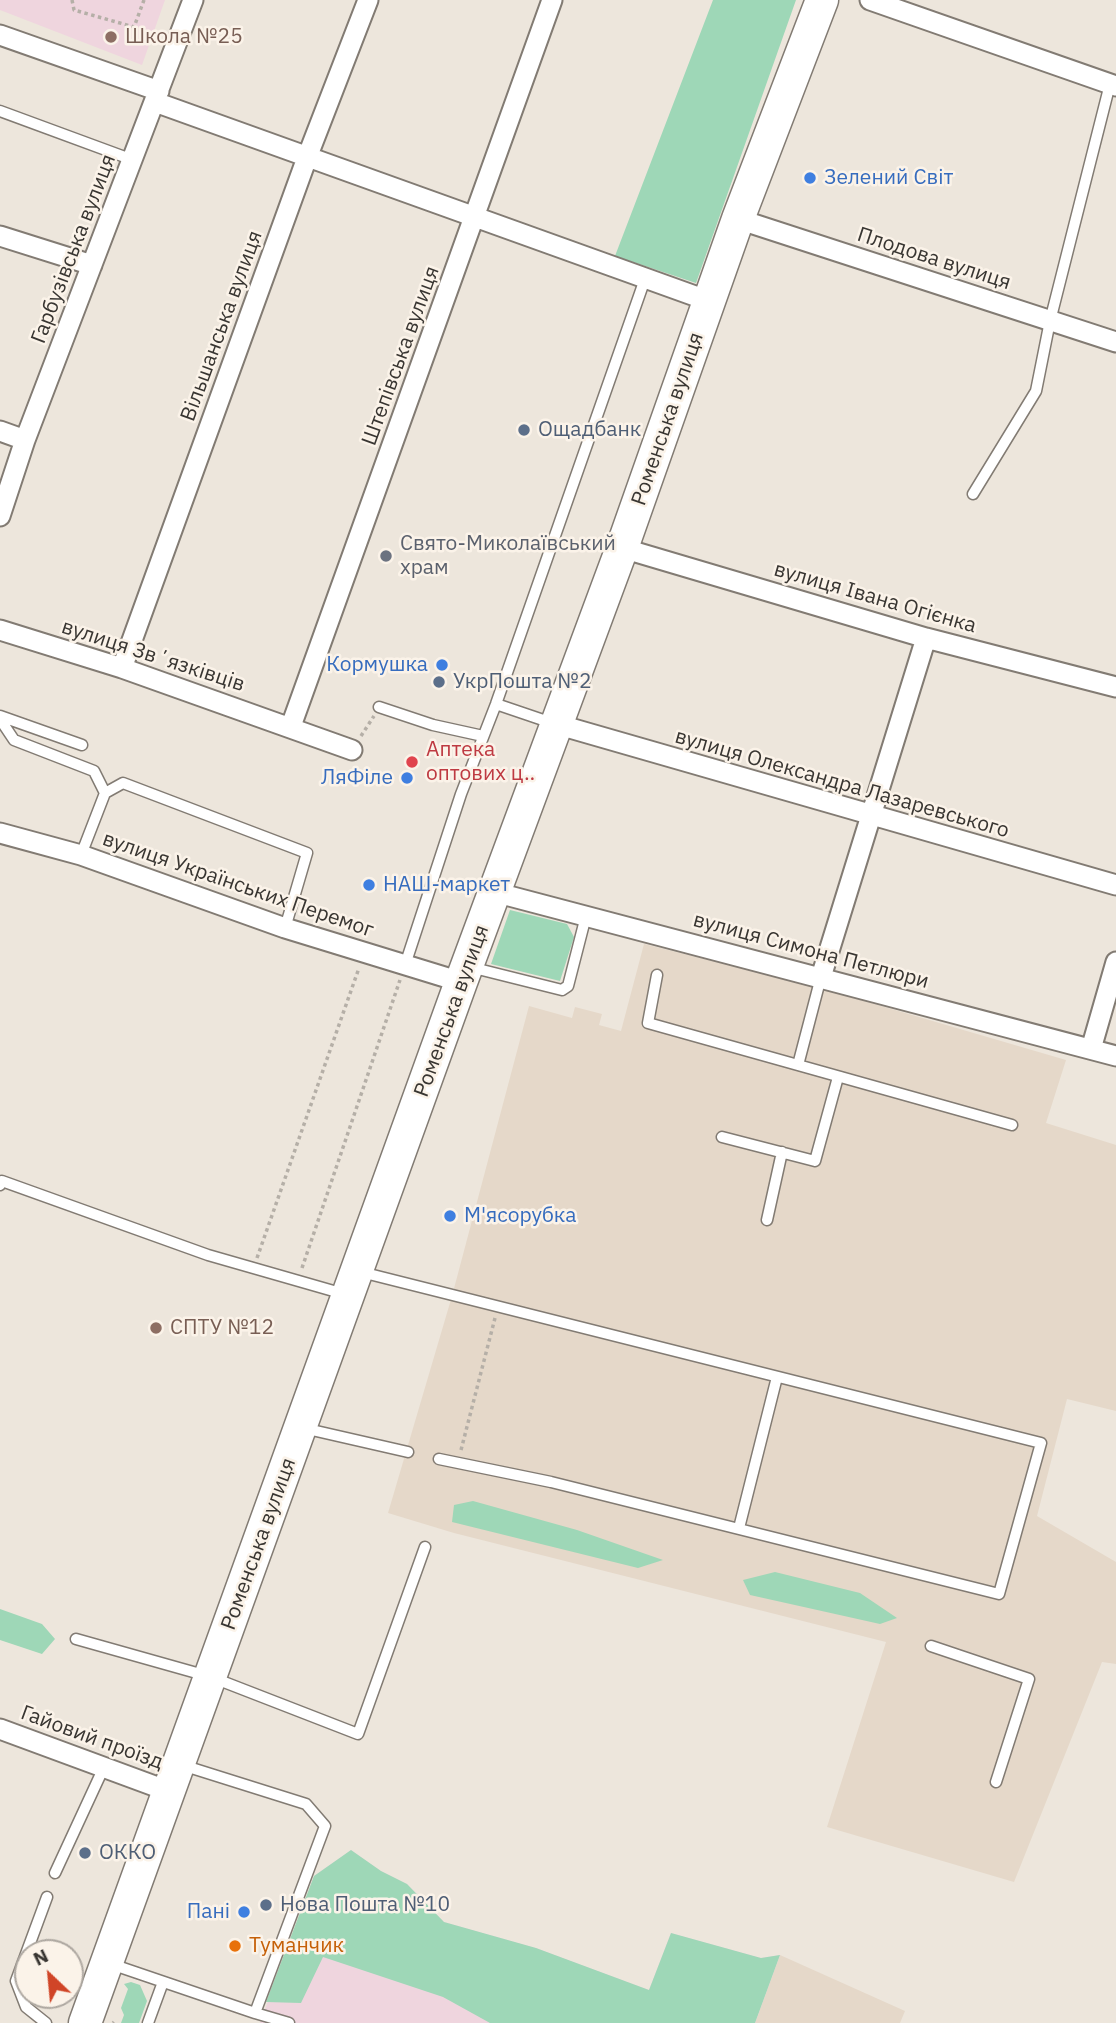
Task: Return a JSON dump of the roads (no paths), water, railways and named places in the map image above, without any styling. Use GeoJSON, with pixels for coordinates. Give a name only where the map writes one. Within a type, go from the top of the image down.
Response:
{"type":"FeatureCollection","features":[{"type":"Feature","properties":{"kind":"main road","name":"Роменська вулиця"},"geometry":{"type":"LineString","coordinates":[[85,2023],[463,974],[622,548],[737,219],[822,0]]}},
{"type":"Feature","properties":{"kind":"street","name":"Гарбузівська вулиця"},"geometry":{"type":"LineString","coordinates":[[0,516],[25,440],[193,0]]}},
{"type":"Feature","properties":{"kind":"street","name":"Вільшанська вулиця"},"geometry":{"type":"LineString","coordinates":[[122,668],[308,155],[368,0]]}},
{"type":"Feature","properties":{"kind":"street","name":"Штепівська вулиця"},"geometry":{"type":"LineString","coordinates":[[291,726],[552,0]]}},
{"type":"Feature","properties":{"kind":"street"},"geometry":{"type":"LineString","coordinates":[[870,0],[1113,85]]}},
{"type":"Feature","properties":{"kind":"street"},"geometry":{"type":"LineString","coordinates":[[0,35],[308,155],[709,301]]}},
{"type":"Feature","properties":{"kind":"street","name":"Плодова вулиця"},"geometry":{"type":"LineString","coordinates":[[737,219],[1116,342]]}},
{"type":"Feature","properties":{"kind":"street"},"geometry":{"type":"LineString","coordinates":[[0,236],[92,265]]}},
{"type":"Feature","properties":{"kind":"street"},"geometry":{"type":"LineString","coordinates":[[0,431],[25,440]]}},
{"type":"Feature","properties":{"kind":"street","name":"вулиця Івана Огієнка"},"geometry":{"type":"LineString","coordinates":[[622,548],[926,638],[1116,687]]}},
{"type":"Feature","properties":{"kind":"street","name":"вулиця Звʼязківців"},"geometry":{"type":"LineString","coordinates":[[0,630],[122,668],[291,726],[352,750]]}},
{"type":"Feature","properties":{"kind":"street"},"geometry":{"type":"LineString","coordinates":[[821,976],[926,638]]}},
{"type":"Feature","properties":{"kind":"street","name":"вулиця Олександра Лазаревського"},"geometry":{"type":"LineString","coordinates":[[556,724],[1116,885]]}},
{"type":"Feature","properties":{"kind":"street","name":"вулиця Українських Перемог"},"geometry":{"type":"LineString","coordinates":[[0,833],[81,855],[285,928],[365,953],[405,965],[463,974]]}},
{"type":"Feature","properties":{"kind":"street","name":"вулиця Симона Петлюри"},"geometry":{"type":"LineString","coordinates":[[494,892],[586,916],[666,943],[821,976],[1116,1056]]}},
{"type":"Feature","properties":{"kind":"street"},"geometry":{"type":"LineString","coordinates":[[1091,1049],[1116,962]]}},
{"type":"Feature","properties":{"kind":"street","name":"Гайовий проїзд"},"geometry":{"type":"LineString","coordinates":[[0,1729],[104,1767],[173,1777]]}},
{"type":"Feature","properties":{"kind":"lane"},"geometry":{"type":"LineString","coordinates":[[973,494],[1036,391],[1050,320],[1113,85]]}},
{"type":"Feature","properties":{"kind":"lane"},"geometry":{"type":"LineString","coordinates":[[0,111],[133,160]]}},
{"type":"Feature","properties":{"kind":"lane"},"geometry":{"type":"LineString","coordinates":[[405,965],[645,279]]}},
{"type":"Feature","properties":{"kind":"lane"},"geometry":{"type":"LineString","coordinates":[[496,704],[556,724]]}},
{"type":"Feature","properties":{"kind":"lane"},"geometry":{"type":"LineString","coordinates":[[379,707],[433,725],[483,736]]}},
{"type":"Feature","properties":{"kind":"lane"},"geometry":{"type":"LineString","coordinates":[[0,718],[82,745]]}},
{"type":"Feature","properties":{"kind":"lane"},"geometry":{"type":"LineString","coordinates":[[0,718],[14,740],[94,771],[105,793]]}},
{"type":"Feature","properties":{"kind":"lane"},"geometry":{"type":"LineString","coordinates":[[81,855],[105,793],[124,783],[307,853],[285,928]]}},
{"type":"Feature","properties":{"kind":"lane"},"geometry":{"type":"LineString","coordinates":[[463,974],[562,990],[568,986],[586,916]]}},
{"type":"Feature","properties":{"kind":"lane"},"geometry":{"type":"LineString","coordinates":[[657,975],[648,1023],[1012,1125]]}},
{"type":"Feature","properties":{"kind":"lane"},"geometry":{"type":"LineString","coordinates":[[798,1065],[821,976]]}},
{"type":"Feature","properties":{"kind":"lane"},"geometry":{"type":"LineString","coordinates":[[722,1137],[815,1161],[838,1077]]}},
{"type":"Feature","properties":{"kind":"lane"},"geometry":{"type":"LineString","coordinates":[[767,1220],[782,1153]]}},
{"type":"Feature","properties":{"kind":"lane"},"geometry":{"type":"LineString","coordinates":[[0,1185],[2,1181],[208,1255],[298,1280],[353,1283],[498,1307],[1041,1443],[999,1594],[551,1482],[439,1459]]}},
{"type":"Feature","properties":{"kind":"lane"},"geometry":{"type":"LineString","coordinates":[[739,1528],[777,1377]]}},
{"type":"Feature","properties":{"kind":"lane"},"geometry":{"type":"LineString","coordinates":[[301,1427],[408,1452]]}},
{"type":"Feature","properties":{"kind":"lane"},"geometry":{"type":"LineString","coordinates":[[76,1639],[211,1676],[358,1734],[425,1547]]}},
{"type":"Feature","properties":{"kind":"lane"},"geometry":{"type":"LineString","coordinates":[[931,1646],[1029,1679],[996,1782]]}},
{"type":"Feature","properties":{"kind":"lane"},"geometry":{"type":"LineString","coordinates":[[55,1873],[104,1767]]}},
{"type":"Feature","properties":{"kind":"lane"},"geometry":{"type":"LineString","coordinates":[[173,1777],[306,1804],[325,1826],[255,2012]]}},
{"type":"Feature","properties":{"kind":"lane"},"geometry":{"type":"LineString","coordinates":[[46,2023],[26,2007],[16,1981],[47,1898]]}},
{"type":"Feature","properties":{"kind":"lane"},"geometry":{"type":"LineString","coordinates":[[107,1963],[289,2023]]}},
{"type":"Feature","properties":{"kind":"lane"},"geometry":{"type":"LineString","coordinates":[[148,2023],[163,1982]]}},
{"type":"Feature","properties":{"kind":"place","name":"Школа №25"},"geometry":{"type":"Point","coordinates":[111,37]}},
{"type":"Feature","properties":{"kind":"place","name":"Зелений Світ"},"geometry":{"type":"Point","coordinates":[810,178]}},
{"type":"Feature","properties":{"kind":"place","name":"Ощадбанк"},"geometry":{"type":"Point","coordinates":[524,430]}},
{"type":"Feature","properties":{"kind":"place","name":"Свято-Миколаївський храм"},"geometry":{"type":"Point","coordinates":[386,556]}},
{"type":"Feature","properties":{"kind":"place","name":"Кормушка"},"geometry":{"type":"Point","coordinates":[442,665]}},
{"type":"Feature","properties":{"kind":"place","name":"УкрПошта №2"},"geometry":{"type":"Point","coordinates":[439,682]}},
{"type":"Feature","properties":{"kind":"place","name":"Аптека оптових ц.."},"geometry":{"type":"Point","coordinates":[412,762]}},
{"type":"Feature","properties":{"kind":"place","name":"ЛяФіле"},"geometry":{"type":"Point","coordinates":[407,778]}},
{"type":"Feature","properties":{"kind":"place","name":"НАШ-маркет"},"geometry":{"type":"Point","coordinates":[369,885]}},
{"type":"Feature","properties":{"kind":"place","name":"М'ясорубка"},"geometry":{"type":"Point","coordinates":[450,1216]}},
{"type":"Feature","properties":{"kind":"place","name":"СПТУ №12"},"geometry":{"type":"Point","coordinates":[156,1328]}},
{"type":"Feature","properties":{"kind":"place","name":"ОККО"},"geometry":{"type":"Point","coordinates":[85,1853]}},
{"type":"Feature","properties":{"kind":"place","name":"Нова Пошта №10"},"geometry":{"type":"Point","coordinates":[266,1905]}},
{"type":"Feature","properties":{"kind":"place","name":"Пані"},"geometry":{"type":"Point","coordinates":[244,1912]}},
{"type":"Feature","properties":{"kind":"place","name":"Туманчик"},"geometry":{"type":"Point","coordinates":[235,1946]}}]}
